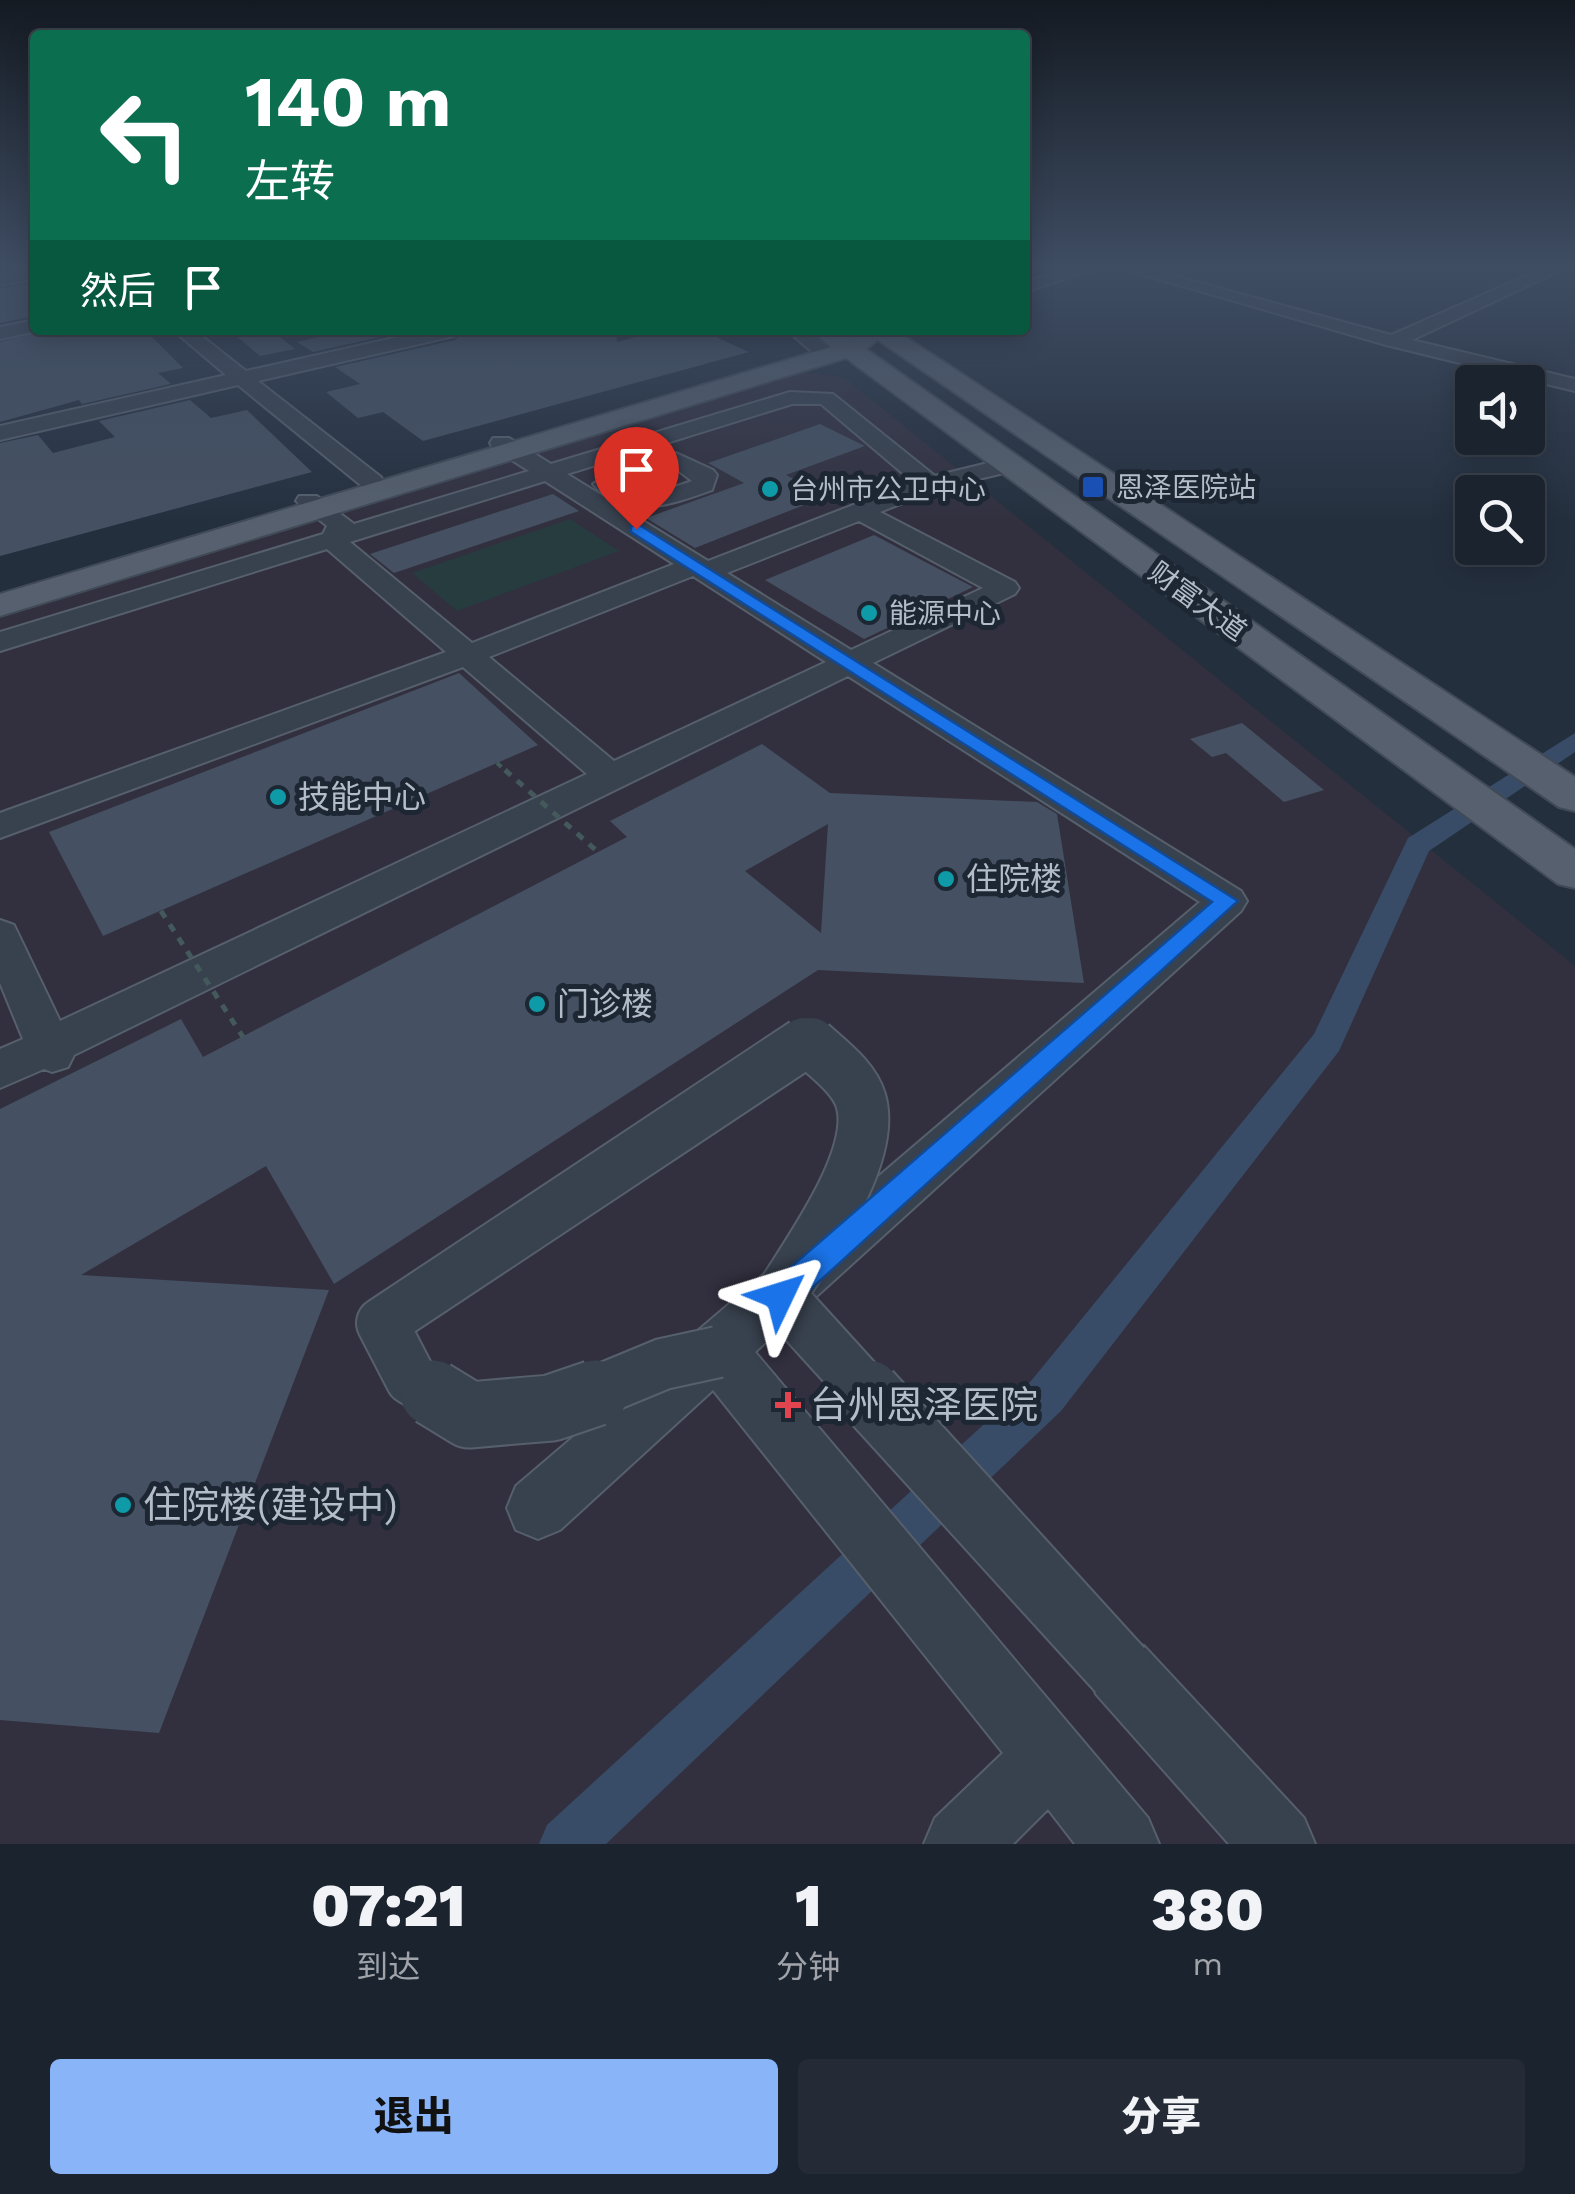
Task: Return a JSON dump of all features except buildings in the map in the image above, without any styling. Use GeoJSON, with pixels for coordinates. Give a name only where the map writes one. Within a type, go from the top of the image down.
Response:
{"type":"FeatureCollection","features":[{"type":"Feature","properties":{"kind":"main road"},"geometry":{"type":"LineString","coordinates":[[0,592],[505,446],[789,352]]}},
{"type":"Feature","properties":{"kind":"main road","name":"财富大道"},"geometry":{"type":"LineString","coordinates":[[843,352],[1008,465],[1575,872]]}},
{"type":"Feature","properties":{"kind":"main road","name":"财富大道"},"geometry":{"type":"LineString","coordinates":[[913,352],[1571,795]]}},
{"type":"Feature","properties":{"kind":"main road"},"geometry":{"type":"LineString","coordinates":[[0,605],[312,504],[386,472],[505,446]]}},
{"type":"Feature","properties":{"kind":"street"},"geometry":{"type":"LineString","coordinates":[[210,352],[386,472]]}},
{"type":"Feature","properties":{"kind":"street"},"geometry":{"type":"LineString","coordinates":[[247,352],[300,394]]}},
{"type":"Feature","properties":{"kind":"street"},"geometry":{"type":"LineString","coordinates":[[0,433],[356,352]]}},
{"type":"Feature","properties":{"kind":"street"},"geometry":{"type":"LineString","coordinates":[[1439,352],[1575,385]]}},
{"type":"Feature","properties":{"kind":"street"},"geometry":{"type":"LineString","coordinates":[[576,484],[790,398],[826,398],[930,484]]}},
{"type":"Feature","properties":{"kind":"street"},"geometry":{"type":"LineString","coordinates":[[766,430],[838,406]]}},
{"type":"Feature","properties":{"kind":"street"},"geometry":{"type":"LineString","coordinates":[[505,446],[576,484],[699,569],[1227,901],[538,1508]]}},
{"type":"Feature","properties":{"kind":"street"},"geometry":{"type":"LineString","coordinates":[[0,642],[333,542],[658,466],[712,448]]}},
{"type":"Feature","properties":{"kind":"street"},"geometry":{"type":"LineString","coordinates":[[0,826],[930,484],[1008,465]]}},
{"type":"Feature","properties":{"kind":"street"},"geometry":{"type":"LineString","coordinates":[[576,484],[634,502],[656,502],[704,485],[705,475],[658,466]]}},
{"type":"Feature","properties":{"kind":"street"},"geometry":{"type":"LineString","coordinates":[[312,504],[341,524],[333,542]]}},
{"type":"Feature","properties":{"kind":"street"},"geometry":{"type":"LineString","coordinates":[[0,1070],[50,1050],[1005,588],[860,512]]}},
{"type":"Feature","properties":{"kind":"street"},"geometry":{"type":"LineString","coordinates":[[333,542],[614,779]]}},
{"type":"Feature","properties":{"kind":"street"},"geometry":{"type":"LineString","coordinates":[[0,935],[50,1050]]}},
{"type":"Feature","properties":{"kind":"street"},"geometry":{"type":"LineString","coordinates":[[718,1352],[664,1364],[551,1408],[469,1415],[411,1378],[382,1323],[808,1040],[838,1069],[862,1101],[862,1140],[841,1196],[780,1296]]}},
{"type":"Feature","properties":{"kind":"street"},"geometry":{"type":"LineString","coordinates":[[780,1296],[1278,1844]]}},
{"type":"Feature","properties":{"kind":"street"},"geometry":{"type":"LineString","coordinates":[[718,1352],[1122,1844]]}},
{"type":"Feature","properties":{"kind":"street"},"geometry":{"type":"LineString","coordinates":[[961,1844],[1050,1757]]}},
{"type":"Feature","properties":{"kind":"path"},"geometry":{"type":"LineString","coordinates":[[497,763],[598,852]]}},
{"type":"Feature","properties":{"kind":"path"},"geometry":{"type":"LineString","coordinates":[[160,911],[242,1036]]}},
{"type":"Feature","properties":{"kind":"shaded area","name":"台州恩泽医院"},"geometry":{"type":"Polygon","coordinates":[[[800,372],[843,377],[1575,966],[1575,1844],[0,1844],[0,613],[800,372]]]}},
{"type":"Feature","properties":{"kind":"green space"},"geometry":{"type":"Polygon","coordinates":[[[570,519],[619,551],[457,611],[412,573],[570,519]]]}},
{"type":"Feature","properties":{"kind":"waterway"},"geometry":{"type":"LineString","coordinates":[[566,1844],[1046,1396],[1327,1042],[1418,845],[1575,741]]}},
{"type":"Feature","properties":{"kind":"place","name":"恩泽医院站"},"geometry":{"type":"Point","coordinates":[1093,487]}},
{"type":"Feature","properties":{"kind":"place","name":"台州市公卫中心"},"geometry":{"type":"Point","coordinates":[770,489]}},
{"type":"Feature","properties":{"kind":"place","name":"能源中心"},"geometry":{"type":"Point","coordinates":[869,613]}},
{"type":"Feature","properties":{"kind":"place","name":"技能中心"},"geometry":{"type":"Point","coordinates":[278,797]}},
{"type":"Feature","properties":{"kind":"place","name":"住院楼"},"geometry":{"type":"Point","coordinates":[946,879]}},
{"type":"Feature","properties":{"kind":"place","name":"门诊楼"},"geometry":{"type":"Point","coordinates":[537,1004]}},
{"type":"Feature","properties":{"kind":"place","name":"台州恩泽医院"},"geometry":{"type":"Point","coordinates":[788,1405]}},
{"type":"Feature","properties":{"kind":"place","name":"住院楼(建设中)"},"geometry":{"type":"Point","coordinates":[123,1505]}},
{"type":"Feature","properties":{"kind":"route"},"geometry":{"type":"LineString","coordinates":[[636,529],[1227,901],[780,1296]]}}]}
